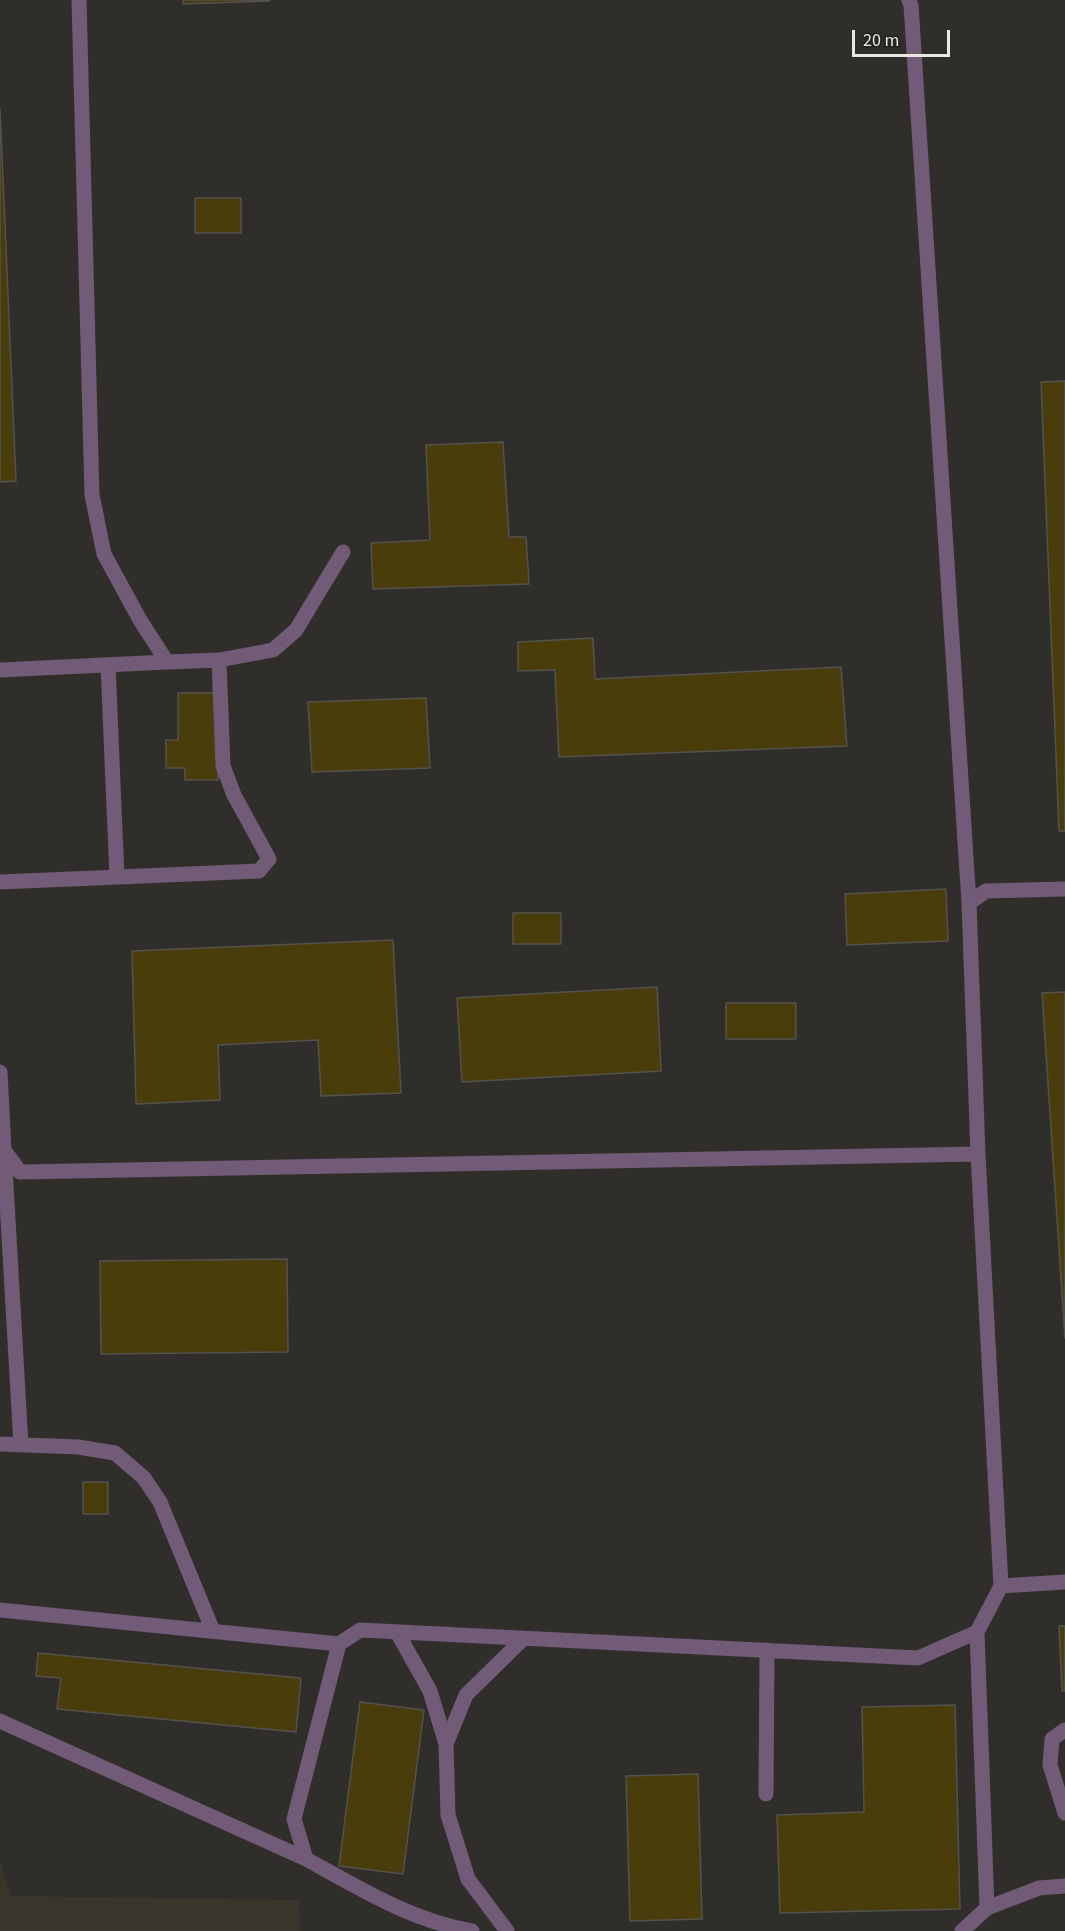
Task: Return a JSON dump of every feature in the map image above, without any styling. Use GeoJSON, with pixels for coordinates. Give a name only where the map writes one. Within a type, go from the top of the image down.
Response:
{"type":"FeatureCollection","features":[{"type":"Feature","properties":{"kind":"lane"},"geometry":{"type":"LineString","coordinates":[[80,0],[92,495],[104,554],[140,620],[167,662]]}},
{"type":"Feature","properties":{"kind":"lane"},"geometry":{"type":"LineString","coordinates":[[909,0],[969,903],[978,1154],[1001,1586],[976,1632],[987,1908]]}},
{"type":"Feature","properties":{"kind":"lane"},"geometry":{"type":"LineString","coordinates":[[0,670],[219,660],[273,650],[296,630],[343,552]]}},
{"type":"Feature","properties":{"kind":"lane"},"geometry":{"type":"LineString","coordinates":[[0,882],[259,871],[269,859],[234,795],[223,765],[219,660]]}},
{"type":"Feature","properties":{"kind":"lane"},"geometry":{"type":"LineString","coordinates":[[108,665],[117,877]]}},
{"type":"Feature","properties":{"kind":"lane"},"geometry":{"type":"LineString","coordinates":[[969,903],[986,891],[1065,889]]}},
{"type":"Feature","properties":{"kind":"lane"},"geometry":{"type":"LineString","coordinates":[[0,1072],[21,1445]]}},
{"type":"Feature","properties":{"kind":"lane"},"geometry":{"type":"LineString","coordinates":[[4,1150],[20,1172],[978,1154]]}},
{"type":"Feature","properties":{"kind":"lane"},"geometry":{"type":"LineString","coordinates":[[0,1444],[78,1446],[115,1453],[144,1478],[160,1502],[213,1631]]}},
{"type":"Feature","properties":{"kind":"lane"},"geometry":{"type":"LineString","coordinates":[[1001,1586],[1065,1582]]}},
{"type":"Feature","properties":{"kind":"lane"},"geometry":{"type":"LineString","coordinates":[[0,1610],[339,1644],[360,1630],[918,1658],[976,1632]]}},
{"type":"Feature","properties":{"kind":"lane"},"geometry":{"type":"LineString","coordinates":[[398,1632],[430,1691],[446,1744],[448,1815],[468,1880],[507,1931]]}},
{"type":"Feature","properties":{"kind":"lane"},"geometry":{"type":"LineString","coordinates":[[446,1744],[466,1695],[524,1638]]}},
{"type":"Feature","properties":{"kind":"lane"},"geometry":{"type":"LineString","coordinates":[[306,1859],[294,1820],[339,1644]]}},
{"type":"Feature","properties":{"kind":"lane"},"geometry":{"type":"LineString","coordinates":[[766,1794],[767,1650]]}},
{"type":"Feature","properties":{"kind":"lane"},"geometry":{"type":"LineString","coordinates":[[0,1721],[306,1859],[391,1905],[454,1928],[472,1931]]}},
{"type":"Feature","properties":{"kind":"lane"},"geometry":{"type":"LineString","coordinates":[[1065,1730],[1052,1739],[1050,1765],[1065,1813]]}},
{"type":"Feature","properties":{"kind":"lane"},"geometry":{"type":"LineString","coordinates":[[962,1931],[987,1908],[1039,1888],[1065,1886]]}},
{"type":"Feature","properties":{"kind":"shaded area"},"geometry":{"type":"Polygon","coordinates":[[[0,1861],[11,1896],[299,1900],[300,1931],[0,1931],[0,1861]]]}},
{"type":"Feature","properties":{"kind":"building"},"geometry":{"type":"Polygon","coordinates":[[[183,0],[270,0],[270,1],[183,4],[183,0]]]}},
{"type":"Feature","properties":{"kind":"building"},"geometry":{"type":"Polygon","coordinates":[[[0,109],[16,481],[0,482],[0,109]]]}},
{"type":"Feature","properties":{"kind":"building"},"geometry":{"type":"Polygon","coordinates":[[[195,198],[241,198],[241,233],[195,233],[195,198]]]}},
{"type":"Feature","properties":{"kind":"building"},"geometry":{"type":"Polygon","coordinates":[[[1065,381],[1065,831],[1059,831],[1041,382],[1065,381]]]}},
{"type":"Feature","properties":{"kind":"building"},"geometry":{"type":"Polygon","coordinates":[[[503,442],[509,537],[526,537],[529,584],[373,589],[371,543],[430,540],[426,445],[503,442]]]}},
{"type":"Feature","properties":{"kind":"building"},"geometry":{"type":"Polygon","coordinates":[[[593,638],[595,679],[841,667],[847,746],[559,757],[555,670],[518,671],[518,642],[593,638]]]}},
{"type":"Feature","properties":{"kind":"building"},"geometry":{"type":"Polygon","coordinates":[[[178,693],[218,693],[218,780],[185,780],[185,768],[166,768],[166,740],[178,740],[178,693]]]}},
{"type":"Feature","properties":{"kind":"building"},"geometry":{"type":"Polygon","coordinates":[[[426,698],[430,768],[312,772],[308,702],[426,698]]]}},
{"type":"Feature","properties":{"kind":"building"},"geometry":{"type":"Polygon","coordinates":[[[946,889],[948,941],[847,945],[845,894],[946,889]]]}},
{"type":"Feature","properties":{"kind":"building"},"geometry":{"type":"Polygon","coordinates":[[[513,913],[561,913],[561,944],[513,944],[513,913]]]}},
{"type":"Feature","properties":{"kind":"building"},"geometry":{"type":"Polygon","coordinates":[[[393,940],[401,1093],[321,1096],[318,1040],[218,1045],[220,1100],[136,1104],[132,951],[393,940]]]}},
{"type":"Feature","properties":{"kind":"building"},"geometry":{"type":"Polygon","coordinates":[[[657,987],[661,1071],[462,1082],[457,998],[657,987]]]}},
{"type":"Feature","properties":{"kind":"building"},"geometry":{"type":"Polygon","coordinates":[[[1065,992],[1065,1338],[1042,993],[1065,992]]]}},
{"type":"Feature","properties":{"kind":"building"},"geometry":{"type":"Polygon","coordinates":[[[726,1003],[796,1003],[796,1039],[726,1039],[726,1003]]]}},
{"type":"Feature","properties":{"kind":"building"},"geometry":{"type":"Polygon","coordinates":[[[287,1259],[288,1352],[101,1354],[100,1261],[287,1259]]]}},
{"type":"Feature","properties":{"kind":"building"},"geometry":{"type":"Polygon","coordinates":[[[83,1482],[108,1482],[108,1514],[83,1514],[83,1482]]]}},
{"type":"Feature","properties":{"kind":"building"},"geometry":{"type":"Polygon","coordinates":[[[1059,1626],[1065,1626],[1065,1691],[1062,1691],[1059,1626]]]}},
{"type":"Feature","properties":{"kind":"building"},"geometry":{"type":"Polygon","coordinates":[[[38,1653],[301,1678],[296,1732],[57,1709],[61,1678],[36,1676],[38,1653]]]}},
{"type":"Feature","properties":{"kind":"building"},"geometry":{"type":"Polygon","coordinates":[[[360,1702],[424,1710],[403,1874],[339,1866],[360,1702]]]}},
{"type":"Feature","properties":{"kind":"building"},"geometry":{"type":"Polygon","coordinates":[[[955,1705],[960,1909],[780,1913],[777,1815],[864,1812],[862,1707],[955,1705]]]}},
{"type":"Feature","properties":{"kind":"building"},"geometry":{"type":"Polygon","coordinates":[[[698,1774],[702,1919],[630,1921],[626,1776],[698,1774]]]}}]}
